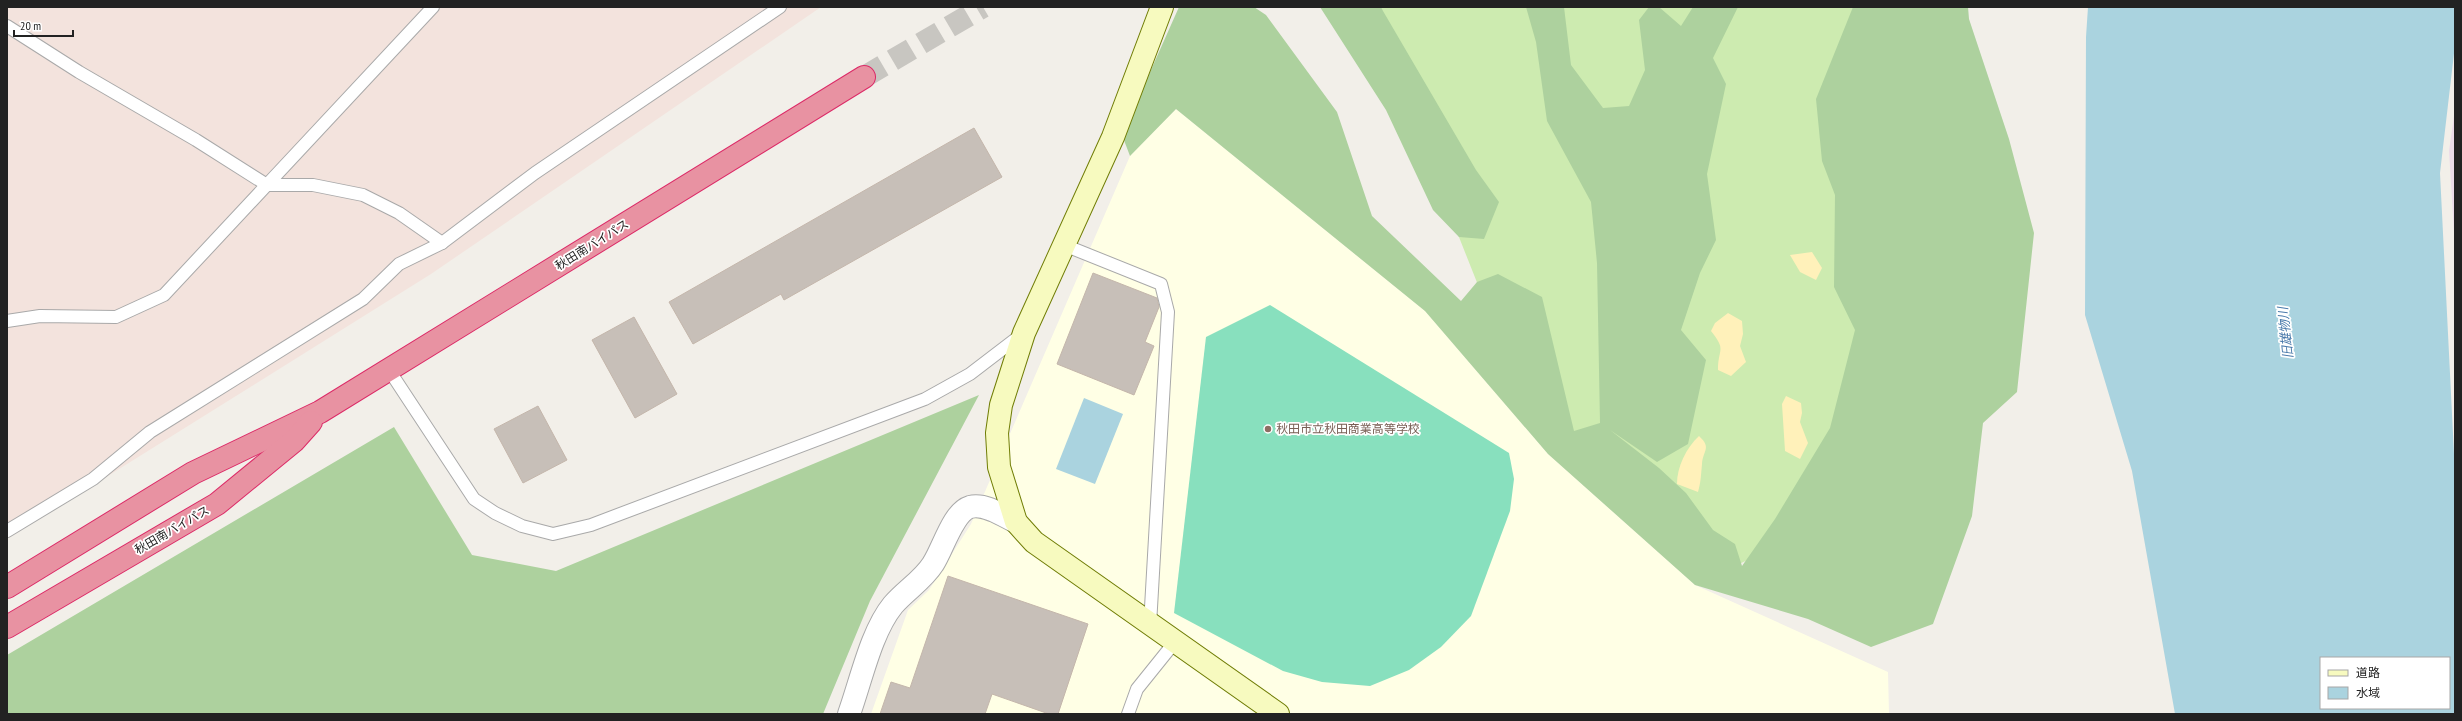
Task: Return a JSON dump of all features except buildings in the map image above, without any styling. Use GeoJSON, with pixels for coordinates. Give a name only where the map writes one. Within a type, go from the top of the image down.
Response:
{"type":"FeatureCollection","features":[{"type":"Feature","properties":{"kind":"highway","name":"秋田南バイパス"},"geometry":{"type":"LineString","coordinates":[[7,587],[193,473],[320,412],[864,77]]}},
{"type":"Feature","properties":{"kind":"highway","name":"秋田南バイパス"},"geometry":{"type":"LineString","coordinates":[[7,627],[217,504],[294,440],[320,412]]}},
{"type":"Feature","properties":{"kind":"street"},"geometry":{"type":"LineString","coordinates":[[1016,522],[999,466],[996,433],[1001,405],[1024,333],[1113,137],[1162,7]]}},
{"type":"Feature","properties":{"kind":"street"},"geometry":{"type":"LineString","coordinates":[[849,714],[879,631],[893,606],[921,580],[933,564],[958,514],[971,507],[988,509],[1016,522],[1034,542],[1174,643],[1278,714]]}},
{"type":"Feature","properties":{"kind":"lane"},"geometry":{"type":"LineString","coordinates":[[7,321],[40,316],[116,317],[164,295],[433,7]]}},
{"type":"Feature","properties":{"kind":"lane"},"geometry":{"type":"LineString","coordinates":[[7,531],[93,479],[150,432],[363,299],[399,264],[442,243],[535,173],[780,7]]}},
{"type":"Feature","properties":{"kind":"lane"},"geometry":{"type":"LineString","coordinates":[[7,26],[267,185],[313,185],[363,195],[399,213],[442,243]]}},
{"type":"Feature","properties":{"kind":"lane"},"geometry":{"type":"LineString","coordinates":[[1064,245],[1161,284],[1168,312],[1150,625]]}},
{"type":"Feature","properties":{"kind":"lane"},"geometry":{"type":"LineString","coordinates":[[389,370],[474,498],[495,513],[522,526],[553,534],[591,525],[925,399],[970,374],[1024,333]]}},
{"type":"Feature","properties":{"kind":"lane"},"geometry":{"type":"LineString","coordinates":[[1128,714],[1137,689],[1174,643]]}},
{"type":"Feature","properties":{"kind":"shaded area"},"geometry":{"type":"Polygon","coordinates":[[[7,7],[821,7],[431,274],[7,539],[7,7]]]}},
{"type":"Feature","properties":{"kind":"shaded area","name":"秋田市立秋田商業高等学校"},"geometry":{"type":"Polygon","coordinates":[[[1176,109],[1425,311],[1548,454],[1695,585],[1888,672],[1889,714],[871,714],[908,610],[929,590],[971,524],[1130,156],[1176,109]]]}},
{"type":"Feature","properties":{"kind":"shaded area"},"geometry":{"type":"Polygon","coordinates":[[[2455,109],[2455,248],[2449,151],[2455,109]]]}},
{"type":"Feature","properties":{"kind":"green space"},"geometry":{"type":"Polygon","coordinates":[[[1179,7],[1254,7],[1266,15],[1337,112],[1372,216],[1461,301],[1477,282],[1498,274],[1542,297],[1574,431],[1600,423],[1597,263],[1591,202],[1547,121],[1536,42],[1526,7],[1564,7],[1571,65],[1603,108],[1629,106],[1645,70],[1639,20],[1649,7],[1659,7],[1681,26],[1693,7],[1738,7],[1713,58],[1726,84],[1707,174],[1716,240],[1700,273],[1681,330],[1706,360],[1688,444],[1657,462],[1610,430],[1659,468],[1686,493],[1713,530],[1735,544],[1742,566],[1775,519],[1830,428],[1855,330],[1834,287],[1835,195],[1822,161],[1816,99],[1853,7],[1968,7],[1969,19],[2009,139],[2034,233],[2017,392],[1983,423],[1972,516],[1933,624],[1871,647],[1808,619],[1695,585],[1548,454],[1425,311],[1176,109],[1130,156],[1122,135],[1179,7]]]}},
{"type":"Feature","properties":{"kind":"green space"},"geometry":{"type":"Polygon","coordinates":[[[1320,7],[1381,7],[1476,170],[1499,202],[1484,239],[1459,237],[1433,210],[1386,110],[1320,7]]]}},
{"type":"Feature","properties":{"kind":"green space"},"geometry":{"type":"Polygon","coordinates":[[[1343,7],[1901,7],[1880,387],[1823,525],[1724,571],[1532,421],[1401,91],[1343,7]]]}},
{"type":"Feature","properties":{"kind":"green space"},"geometry":{"type":"Polygon","coordinates":[[[1270,305],[1509,453],[1514,479],[1510,511],[1471,616],[1441,647],[1409,670],[1370,686],[1322,682],[1283,671],[1174,613],[1206,337],[1270,305]]]}},
{"type":"Feature","properties":{"kind":"green space"},"geometry":{"type":"Polygon","coordinates":[[[979,395],[870,601],[823,714],[7,714],[7,655],[394,427],[472,555],[556,571],[979,395]]]}},
{"type":"Feature","properties":{"kind":"sand"},"geometry":{"type":"Polygon","coordinates":[[[1812,252],[1822,268],[1816,280],[1800,272],[1790,255],[1812,252]]]}},
{"type":"Feature","properties":{"kind":"sand"},"geometry":{"type":"Polygon","coordinates":[[[1728,313],[1742,321],[1743,334],[1740,346],[1746,362],[1731,376],[1718,370],[1720,346],[1719,342],[1711,331],[1715,323],[1728,313]]]}},
{"type":"Feature","properties":{"kind":"sand"},"geometry":{"type":"Polygon","coordinates":[[[1786,396],[1801,403],[1802,413],[1800,422],[1808,443],[1800,459],[1785,451],[1782,404],[1786,396]]]}},
{"type":"Feature","properties":{"kind":"sand"},"geometry":{"type":"Polygon","coordinates":[[[1699,436],[1705,443],[1706,449],[1698,492],[1677,484],[1677,478],[1686,452],[1699,436]]]}},
{"type":"Feature","properties":{"kind":"water","name":"旧雄物川"},"geometry":{"type":"Polygon","coordinates":[[[2088,7],[2455,7],[2455,45],[2440,173],[2455,474],[2455,714],[2175,714],[2132,471],[2085,315],[2086,37],[2088,7]]]}},
{"type":"Feature","properties":{"kind":"water"},"geometry":{"type":"Polygon","coordinates":[[[1084,398],[1123,414],[1095,484],[1056,469],[1084,398]]]}},
{"type":"Feature","properties":{"kind":"tunnel"},"geometry":{"type":"LineString","coordinates":[[864,77],[983,7]]}},
{"type":"Feature","properties":{"kind":"place","name":"秋田市立秋田商業高等学校"},"geometry":{"type":"Point","coordinates":[1268,429]}}]}
